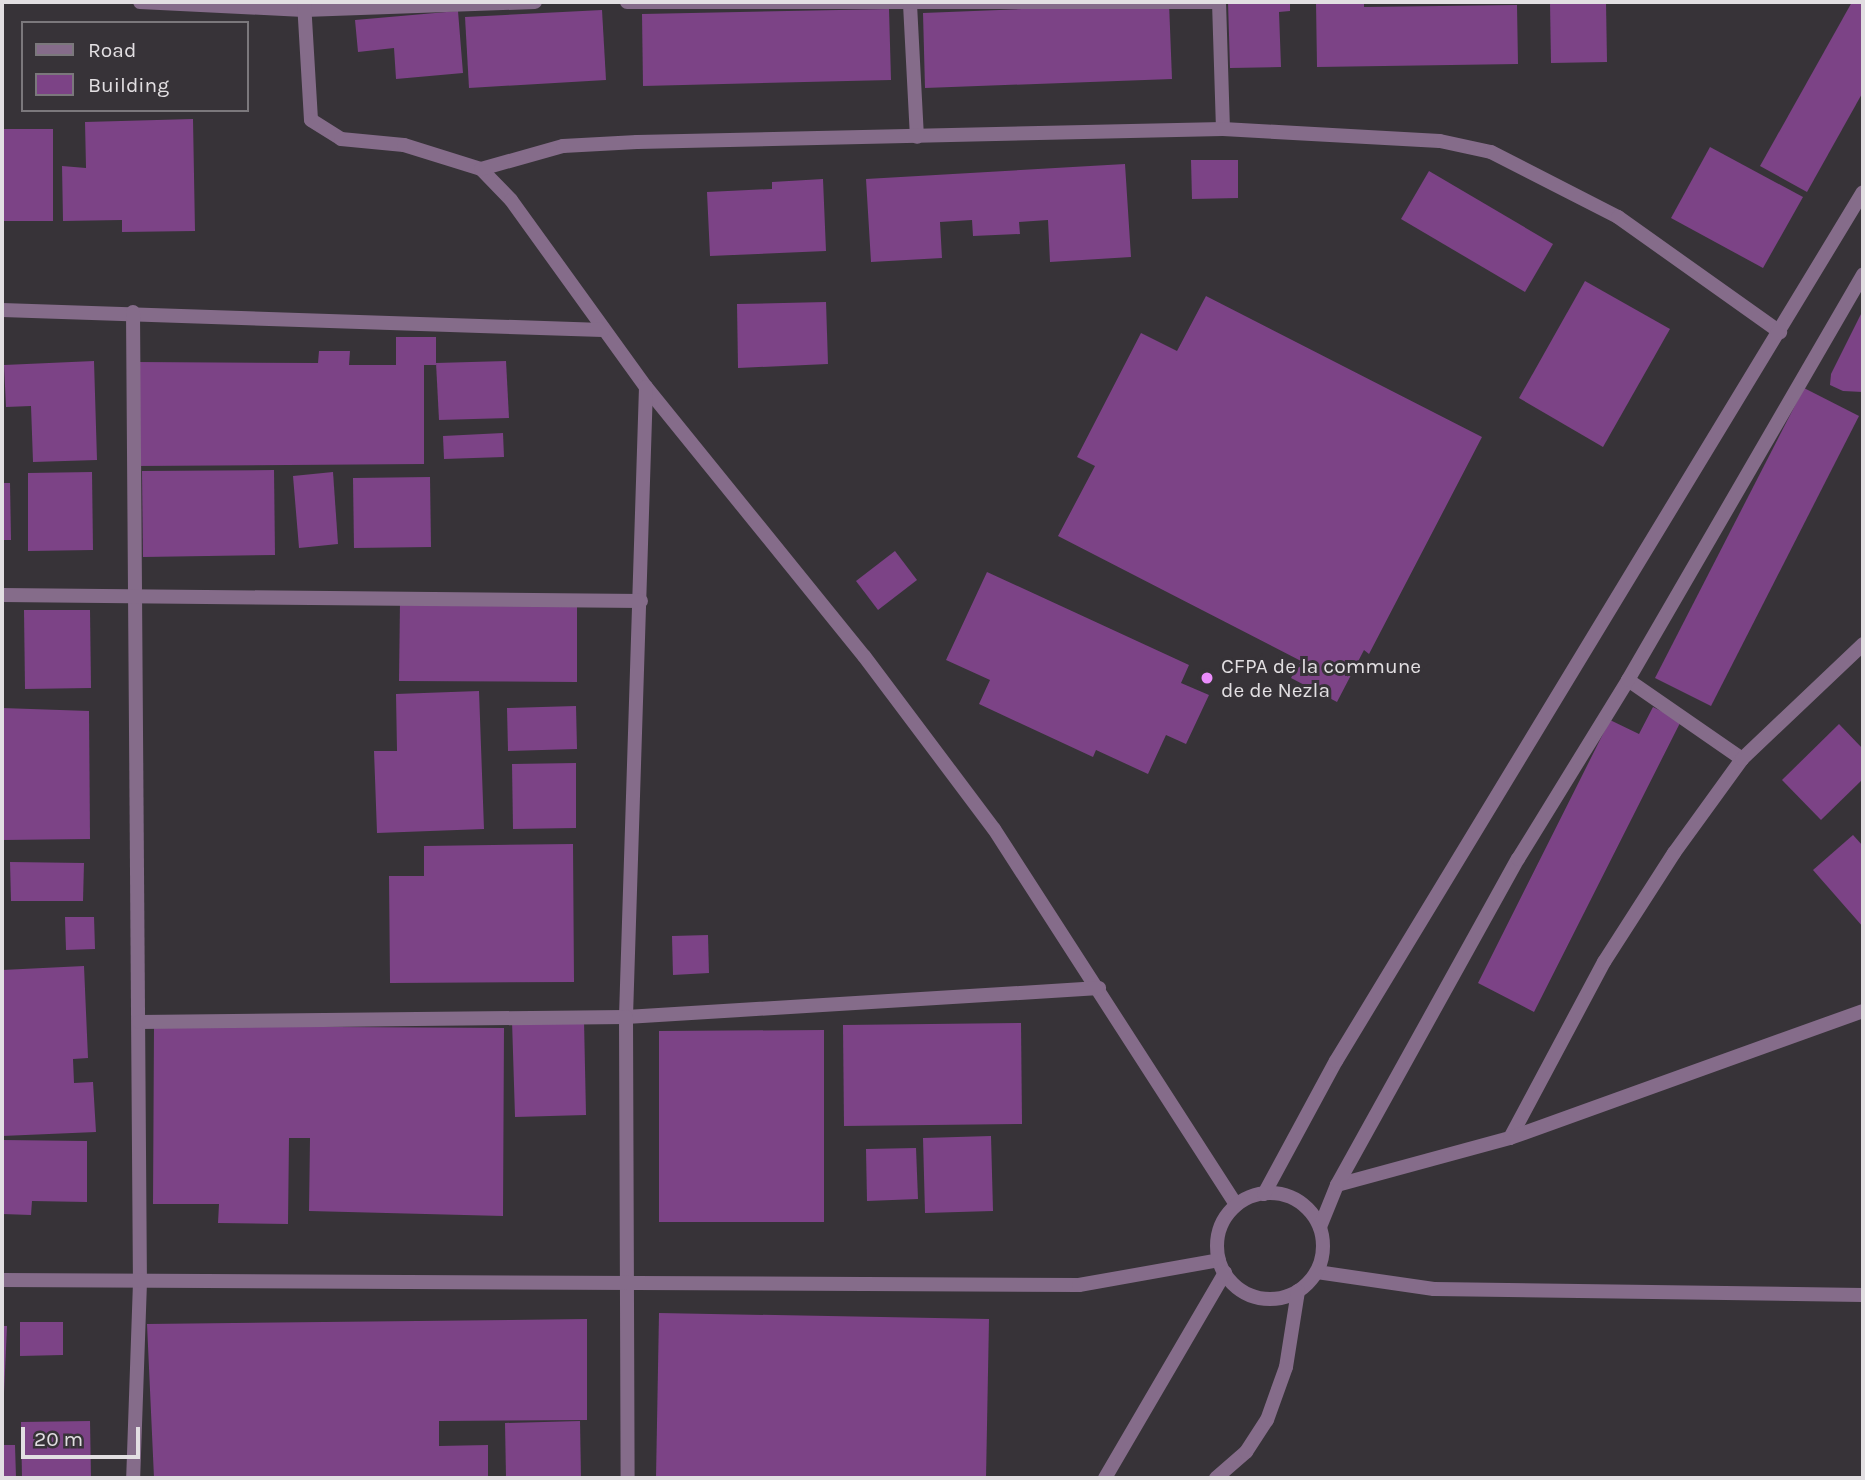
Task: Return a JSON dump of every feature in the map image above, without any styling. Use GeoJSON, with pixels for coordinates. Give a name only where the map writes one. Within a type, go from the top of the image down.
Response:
{"type":"FeatureCollection","features":[{"type":"Feature","properties":{"kind":"street"},"geometry":{"type":"LineString","coordinates":[[139,2],[304,6],[535,2]]}},
{"type":"Feature","properties":{"kind":"street"},"geometry":{"type":"LineString","coordinates":[[627,2],[1219,2],[1223,129]]}},
{"type":"Feature","properties":{"kind":"street"},"geometry":{"type":"LineString","coordinates":[[910,4],[917,137]]}},
{"type":"Feature","properties":{"kind":"street"},"geometry":{"type":"LineString","coordinates":[[304,6],[306,105],[317,125],[341,139],[404,145],[481,169],[511,200],[646,387],[880,677],[994,830],[1099,988],[1236,1205]]}},
{"type":"Feature","properties":{"kind":"street"},"geometry":{"type":"LineString","coordinates":[[481,169],[563,146],[1223,129],[1440,141],[1491,152],[1618,216],[1780,332]]}},
{"type":"Feature","properties":{"kind":"street"},"geometry":{"type":"LineString","coordinates":[[1264,1194],[1336,1061],[1863,192]]}},
{"type":"Feature","properties":{"kind":"street"},"geometry":{"type":"LineString","coordinates":[[1320,1227],[1337,1185],[1518,859],[1628,680],[1863,274]]}},
{"type":"Feature","properties":{"kind":"street"},"geometry":{"type":"LineString","coordinates":[[2,310],[133,312],[603,330]]}},
{"type":"Feature","properties":{"kind":"street"},"geometry":{"type":"LineString","coordinates":[[133,312],[140,1282],[133,1478]]}},
{"type":"Feature","properties":{"kind":"street"},"geometry":{"type":"LineString","coordinates":[[628,1478],[625,1283],[626,1017],[646,387]]}},
{"type":"Feature","properties":{"kind":"street"},"geometry":{"type":"LineString","coordinates":[[2,595],[135,594],[641,601]]}},
{"type":"Feature","properties":{"kind":"street"},"geometry":{"type":"LineString","coordinates":[[1510,1139],[1604,962],[1742,759],[1863,644]]}},
{"type":"Feature","properties":{"kind":"street"},"geometry":{"type":"LineString","coordinates":[[1628,680],[1742,759]]}},
{"type":"Feature","properties":{"kind":"street"},"geometry":{"type":"LineString","coordinates":[[139,1022],[626,1017],[1099,988]]}},
{"type":"Feature","properties":{"kind":"street"},"geometry":{"type":"LineString","coordinates":[[1337,1185],[1510,1139],[1862,1010]]}},
{"type":"Feature","properties":{"kind":"street"},"geometry":{"type":"LineString","coordinates":[[1105,1478],[1222,1266],[1220,1230],[1236,1205],[1264,1194],[1287,1196],[1306,1207],[1320,1227],[1323,1249],[1317,1272],[1298,1291],[1266,1299],[1249,1295],[1222,1266]]}},
{"type":"Feature","properties":{"kind":"street"},"geometry":{"type":"LineString","coordinates":[[2,1280],[1079,1286],[1222,1266]]}},
{"type":"Feature","properties":{"kind":"street"},"geometry":{"type":"LineString","coordinates":[[1317,1272],[1434,1289],[1863,1295]]}},
{"type":"Feature","properties":{"kind":"street"},"geometry":{"type":"LineString","coordinates":[[1216,1478],[1246,1452],[1267,1420],[1286,1367],[1298,1291]]}},
{"type":"Feature","properties":{"kind":"building"},"geometry":{"type":"Polygon","coordinates":[[[1228,2],[1290,2],[1290,11],[1279,12],[1281,67],[1230,68],[1228,2]]]}},
{"type":"Feature","properties":{"kind":"building"},"geometry":{"type":"Polygon","coordinates":[[[1316,2],[1364,2],[1364,7],[1517,5],[1518,64],[1317,67],[1316,2]]]}},
{"type":"Feature","properties":{"kind":"building"},"geometry":{"type":"Polygon","coordinates":[[[1550,2],[1606,2],[1607,62],[1551,63],[1550,2]]]}},
{"type":"Feature","properties":{"kind":"building"},"geometry":{"type":"Polygon","coordinates":[[[1852,2],[1863,2],[1863,92],[1807,192],[1760,166],[1852,2]]]}},
{"type":"Feature","properties":{"kind":"building"},"geometry":{"type":"Polygon","coordinates":[[[1169,3],[1172,79],[925,88],[923,13],[1169,3]]]}},
{"type":"Feature","properties":{"kind":"building"},"geometry":{"type":"Polygon","coordinates":[[[889,9],[891,80],[643,86],[642,14],[889,9]]]}},
{"type":"Feature","properties":{"kind":"building"},"geometry":{"type":"Polygon","coordinates":[[[602,10],[606,80],[469,88],[465,17],[602,10]]]}},
{"type":"Feature","properties":{"kind":"building"},"geometry":{"type":"Polygon","coordinates":[[[458,11],[463,73],[396,79],[394,48],[358,52],[355,20],[458,11]]]}},
{"type":"Feature","properties":{"kind":"building"},"geometry":{"type":"Polygon","coordinates":[[[193,119],[195,231],[122,232],[122,220],[63,221],[62,166],[86,168],[85,122],[193,119]]]}},
{"type":"Feature","properties":{"kind":"building"},"geometry":{"type":"Polygon","coordinates":[[[2,129],[53,129],[53,221],[2,221],[2,129]]]}},
{"type":"Feature","properties":{"kind":"building"},"geometry":{"type":"Polygon","coordinates":[[[1710,147],[1803,197],[1763,268],[1671,218],[1710,147]]]}},
{"type":"Feature","properties":{"kind":"building"},"geometry":{"type":"Polygon","coordinates":[[[1191,160],[1238,160],[1238,198],[1192,199],[1191,160]]]}},
{"type":"Feature","properties":{"kind":"building"},"geometry":{"type":"Polygon","coordinates":[[[1125,164],[1131,257],[1050,262],[1048,220],[1019,222],[1020,234],[973,236],[972,220],[940,222],[942,258],[871,262],[866,179],[1125,164]]]}},
{"type":"Feature","properties":{"kind":"building"},"geometry":{"type":"Polygon","coordinates":[[[1429,171],[1553,244],[1525,292],[1401,219],[1429,171]]]}},
{"type":"Feature","properties":{"kind":"building"},"geometry":{"type":"Polygon","coordinates":[[[823,179],[826,251],[710,256],[707,192],[772,189],[772,182],[823,179]]]}},
{"type":"Feature","properties":{"kind":"building"},"geometry":{"type":"Polygon","coordinates":[[[1585,281],[1670,329],[1603,447],[1519,398],[1585,281]]]}},
{"type":"Feature","properties":{"kind":"building"},"geometry":{"type":"Polygon","coordinates":[[[1206,296],[1482,437],[1369,654],[1364,650],[1337,702],[1291,678],[1301,661],[1058,536],[1095,466],[1077,457],[1141,333],[1177,351],[1206,296]]]}},
{"type":"Feature","properties":{"kind":"building"},"geometry":{"type":"Polygon","coordinates":[[[826,302],[828,364],[738,368],[737,304],[826,302]]]}},
{"type":"Feature","properties":{"kind":"building"},"geometry":{"type":"Polygon","coordinates":[[[1863,310],[1863,392],[1843,391],[1830,385],[1831,374],[1863,310]]]}},
{"type":"Feature","properties":{"kind":"building"},"geometry":{"type":"Polygon","coordinates":[[[396,337],[436,337],[436,365],[424,365],[424,464],[135,466],[135,362],[318,363],[319,351],[350,351],[349,365],[396,365],[396,337]]]}},
{"type":"Feature","properties":{"kind":"building"},"geometry":{"type":"Polygon","coordinates":[[[94,361],[97,460],[33,462],[31,406],[6,407],[4,365],[94,361]]]}},
{"type":"Feature","properties":{"kind":"building"},"geometry":{"type":"Polygon","coordinates":[[[506,361],[509,418],[439,420],[436,363],[506,361]]]}},
{"type":"Feature","properties":{"kind":"building"},"geometry":{"type":"Polygon","coordinates":[[[1804,388],[1859,416],[1711,706],[1655,678],[1804,388]]]}},
{"type":"Feature","properties":{"kind":"building"},"geometry":{"type":"Polygon","coordinates":[[[503,433],[504,457],[444,459],[443,436],[503,433]]]}},
{"type":"Feature","properties":{"kind":"building"},"geometry":{"type":"Polygon","coordinates":[[[274,470],[275,555],[143,557],[142,471],[274,470]]]}},
{"type":"Feature","properties":{"kind":"building"},"geometry":{"type":"Polygon","coordinates":[[[92,472],[93,550],[28,551],[28,473],[92,472]]]}},
{"type":"Feature","properties":{"kind":"building"},"geometry":{"type":"Polygon","coordinates":[[[333,472],[338,544],[299,548],[293,476],[333,472]]]}},
{"type":"Feature","properties":{"kind":"building"},"geometry":{"type":"Polygon","coordinates":[[[430,477],[431,547],[354,548],[353,478],[430,477]]]}},
{"type":"Feature","properties":{"kind":"building"},"geometry":{"type":"Polygon","coordinates":[[[2,483],[10,483],[11,540],[2,540],[2,483]]]}},
{"type":"Feature","properties":{"kind":"building"},"geometry":{"type":"Polygon","coordinates":[[[895,551],[917,580],[878,610],[856,581],[895,551]]]}},
{"type":"Feature","properties":{"kind":"building"},"geometry":{"type":"Polygon","coordinates":[[[987,572],[1189,665],[1181,683],[1209,695],[1186,744],[1166,735],[1148,774],[1096,750],[1093,757],[979,704],[990,680],[946,660],[987,572]]]}},
{"type":"Feature","properties":{"kind":"building"},"geometry":{"type":"Polygon","coordinates":[[[400,601],[577,603],[577,682],[399,681],[400,601]]]}},
{"type":"Feature","properties":{"kind":"building"},"geometry":{"type":"Polygon","coordinates":[[[24,610],[90,610],[91,688],[25,689],[24,610]]]}},
{"type":"Feature","properties":{"kind":"building"},"geometry":{"type":"Polygon","coordinates":[[[479,691],[484,829],[377,833],[374,751],[397,751],[396,694],[479,691]]]}},
{"type":"Feature","properties":{"kind":"building"},"geometry":{"type":"Polygon","coordinates":[[[576,706],[577,749],[508,751],[507,708],[576,706]]]}},
{"type":"Feature","properties":{"kind":"building"},"geometry":{"type":"Polygon","coordinates":[[[1653,707],[1681,721],[1534,1012],[1478,983],[1610,720],[1639,734],[1653,707]]]}},
{"type":"Feature","properties":{"kind":"building"},"geometry":{"type":"Polygon","coordinates":[[[2,708],[89,711],[90,839],[2,840],[2,708]]]}},
{"type":"Feature","properties":{"kind":"building"},"geometry":{"type":"Polygon","coordinates":[[[1839,724],[1863,749],[1863,779],[1821,820],[1782,780],[1839,724]]]}},
{"type":"Feature","properties":{"kind":"building"},"geometry":{"type":"Polygon","coordinates":[[[576,763],[576,828],[513,829],[512,764],[576,763]]]}},
{"type":"Feature","properties":{"kind":"building"},"geometry":{"type":"Polygon","coordinates":[[[1853,835],[1863,846],[1863,927],[1813,870],[1853,835]]]}},
{"type":"Feature","properties":{"kind":"building"},"geometry":{"type":"Polygon","coordinates":[[[573,844],[574,982],[390,983],[389,876],[424,876],[424,846],[573,844]]]}},
{"type":"Feature","properties":{"kind":"building"},"geometry":{"type":"Polygon","coordinates":[[[10,862],[84,863],[83,901],[11,901],[10,862]]]}},
{"type":"Feature","properties":{"kind":"building"},"geometry":{"type":"Polygon","coordinates":[[[65,917],[94,917],[95,949],[66,950],[65,917]]]}},
{"type":"Feature","properties":{"kind":"building"},"geometry":{"type":"Polygon","coordinates":[[[708,935],[709,973],[673,975],[672,936],[708,935]]]}},
{"type":"Feature","properties":{"kind":"building"},"geometry":{"type":"Polygon","coordinates":[[[84,966],[88,1058],[73,1059],[74,1083],[93,1082],[96,1132],[2,1136],[2,970],[84,966]]]}},
{"type":"Feature","properties":{"kind":"building"},"geometry":{"type":"Polygon","coordinates":[[[584,1020],[586,1115],[515,1117],[512,1021],[584,1020]]]}},
{"type":"Feature","properties":{"kind":"building"},"geometry":{"type":"Polygon","coordinates":[[[1021,1023],[1022,1124],[844,1126],[843,1025],[1021,1023]]]}},
{"type":"Feature","properties":{"kind":"building"},"geometry":{"type":"Polygon","coordinates":[[[154,1026],[504,1028],[503,1216],[309,1211],[310,1138],[289,1138],[288,1224],[218,1223],[219,1204],[153,1204],[154,1026]]]}},
{"type":"Feature","properties":{"kind":"building"},"geometry":{"type":"Polygon","coordinates":[[[824,1030],[824,1222],[659,1222],[659,1031],[824,1030]]]}},
{"type":"Feature","properties":{"kind":"building"},"geometry":{"type":"Polygon","coordinates":[[[991,1136],[993,1211],[925,1213],[923,1138],[991,1136]]]}},
{"type":"Feature","properties":{"kind":"building"},"geometry":{"type":"Polygon","coordinates":[[[2,1140],[87,1141],[87,1202],[32,1201],[31,1215],[2,1214],[2,1140]]]}},
{"type":"Feature","properties":{"kind":"building"},"geometry":{"type":"Polygon","coordinates":[[[916,1148],[918,1199],[867,1201],[866,1149],[916,1148]]]}},
{"type":"Feature","properties":{"kind":"building"},"geometry":{"type":"Polygon","coordinates":[[[659,1313],[989,1319],[986,1478],[656,1478],[659,1313]]]}},
{"type":"Feature","properties":{"kind":"building"},"geometry":{"type":"Polygon","coordinates":[[[587,1319],[587,1420],[439,1421],[439,1446],[488,1445],[488,1478],[154,1478],[147,1324],[587,1319]]]}},
{"type":"Feature","properties":{"kind":"building"},"geometry":{"type":"Polygon","coordinates":[[[20,1322],[63,1322],[63,1355],[20,1356],[20,1322]]]}},
{"type":"Feature","properties":{"kind":"building"},"geometry":{"type":"Polygon","coordinates":[[[2,1326],[7,1326],[4,1393],[2,1393],[2,1326]]]}},
{"type":"Feature","properties":{"kind":"building"},"geometry":{"type":"Polygon","coordinates":[[[90,1421],[91,1478],[22,1478],[21,1422],[90,1421]]]}},
{"type":"Feature","properties":{"kind":"building"},"geometry":{"type":"Polygon","coordinates":[[[580,1421],[581,1478],[506,1478],[505,1423],[580,1421]]]}},
{"type":"Feature","properties":{"kind":"building"},"geometry":{"type":"Polygon","coordinates":[[[2,1445],[15,1445],[16,1478],[2,1478],[2,1445]]]}},
{"type":"Feature","properties":{"kind":"place","name":"CFPA de la commune de de Nezla"},"geometry":{"type":"Point","coordinates":[1207,678]}}]}
